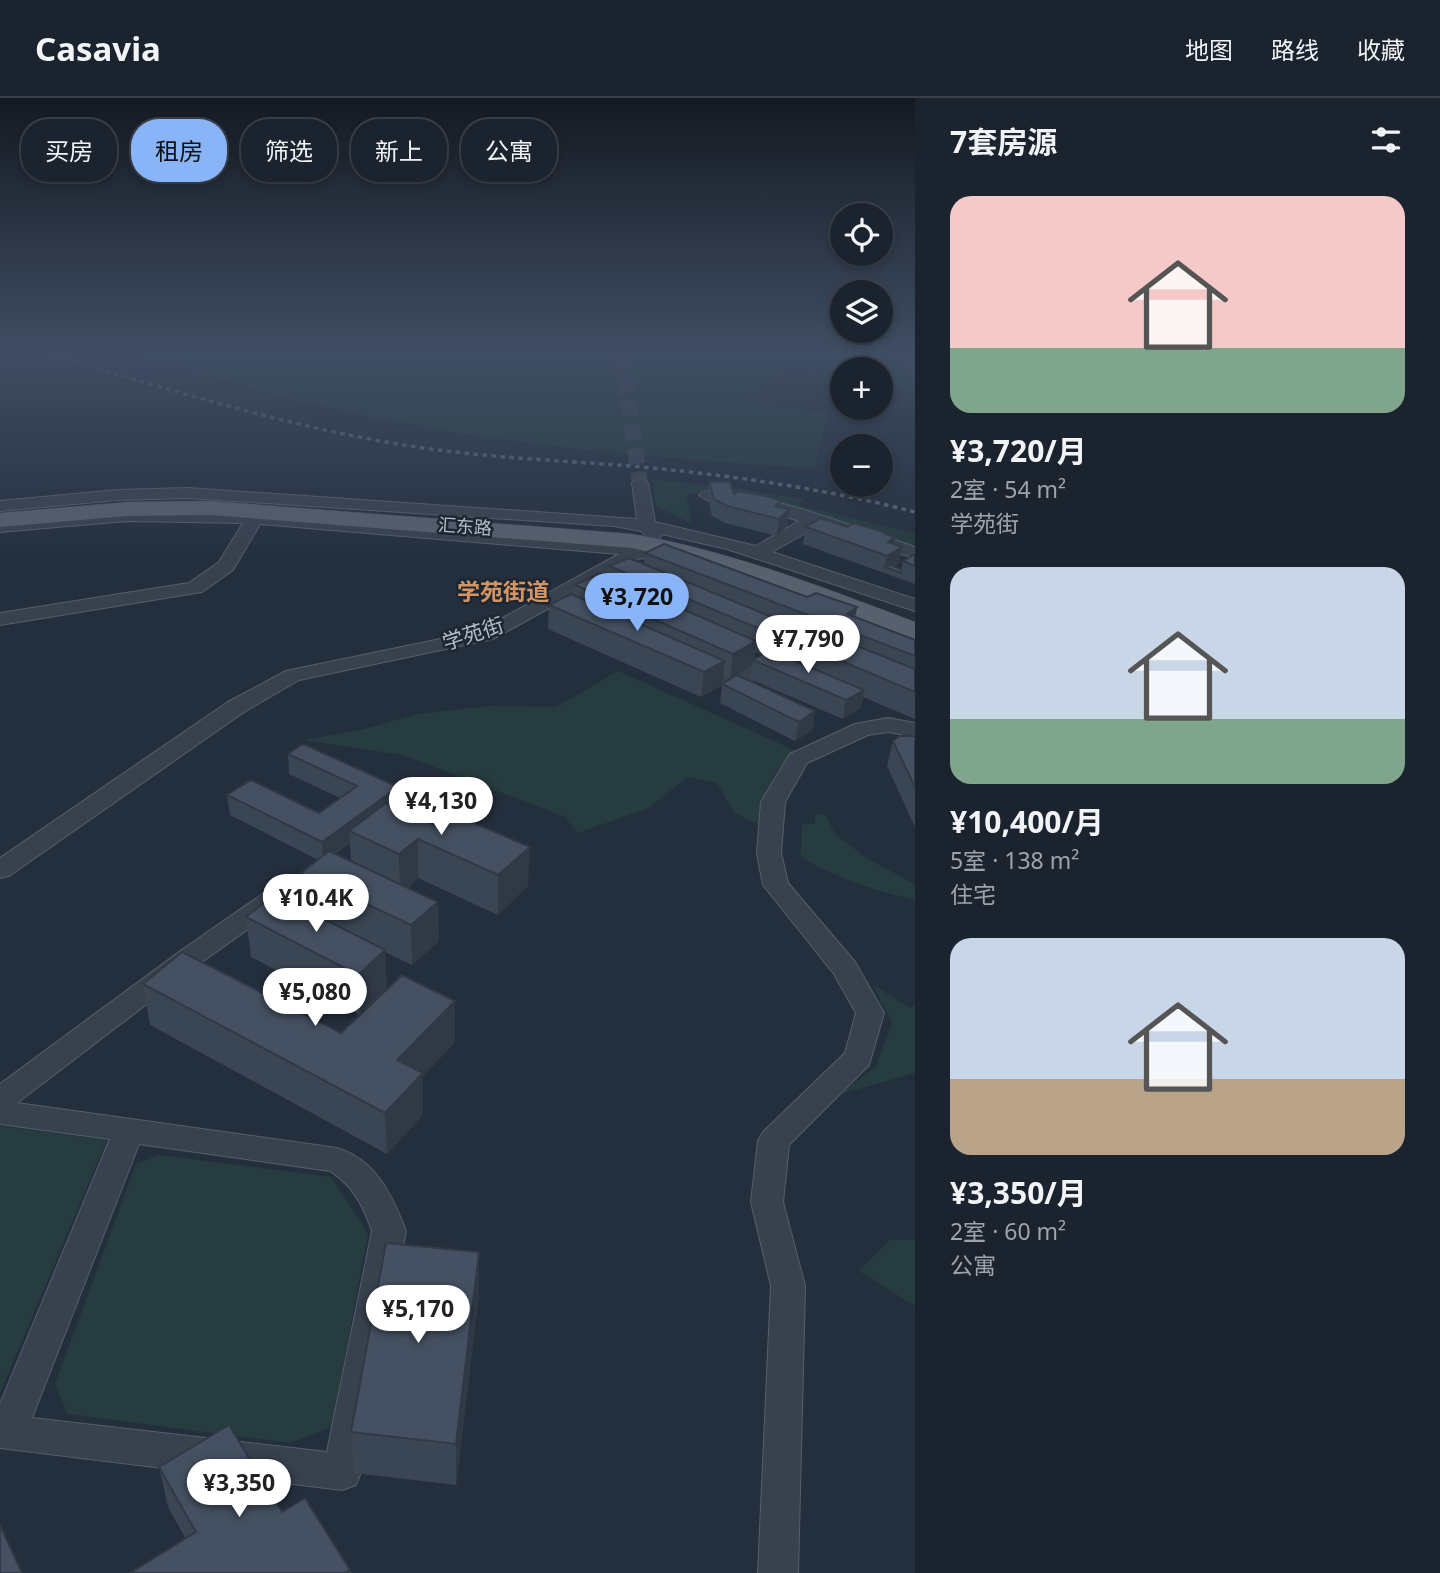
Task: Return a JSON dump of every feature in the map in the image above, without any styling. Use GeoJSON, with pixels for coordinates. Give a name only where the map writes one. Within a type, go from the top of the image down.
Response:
{"type":"FeatureCollection","features":[{"type":"Feature","properties":{"kind":"main road","name":"汇东路"},"geometry":{"type":"LineString","coordinates":[[0,512],[117,501],[198,500],[592,527],[636,543],[771,576],[915,631]]}},
{"type":"Feature","properties":{"kind":"main road","name":"汇东路"},"geometry":{"type":"LineString","coordinates":[[0,520],[127,509],[211,509],[636,543],[785,569],[915,618]]}},
{"type":"Feature","properties":{"kind":"street"},"geometry":{"type":"LineString","coordinates":[[634,578],[640,483]]}},
{"type":"Feature","properties":{"kind":"street"},"geometry":{"type":"LineString","coordinates":[[0,506],[117,495],[188,494],[573,517],[636,543],[708,566],[861,625],[915,642]]}},
{"type":"Feature","properties":{"kind":"street"},"geometry":{"type":"LineString","coordinates":[[706,495],[736,496],[914,553]]}},
{"type":"Feature","properties":{"kind":"street"},"geometry":{"type":"LineString","coordinates":[[0,527],[126,516],[216,515],[759,552],[915,605]]}},
{"type":"Feature","properties":{"kind":"street"},"geometry":{"type":"LineString","coordinates":[[0,619],[195,588],[226,566],[254,519]]}},
{"type":"Feature","properties":{"kind":"street"},"geometry":{"type":"LineString","coordinates":[[759,552],[816,520]]}},
{"type":"Feature","properties":{"kind":"street","name":"学苑街"},"geometry":{"type":"LineString","coordinates":[[0,870],[236,707],[278,681],[293,675],[486,635],[548,602],[636,543]]}},
{"type":"Feature","properties":{"kind":"street","name":"学苑街"},"geometry":{"type":"LineString","coordinates":[[0,858],[239,695],[270,678],[310,664],[478,627],[636,543]]}},
{"type":"Feature","properties":{"kind":"street"},"geometry":{"type":"LineString","coordinates":[[785,569],[816,571]]}},
{"type":"Feature","properties":{"kind":"street"},"geometry":{"type":"LineString","coordinates":[[548,602],[572,613]]}},
{"type":"Feature","properties":{"kind":"street"},"geometry":{"type":"LineString","coordinates":[[772,633],[821,652]]}},
{"type":"Feature","properties":{"kind":"street"},"geometry":{"type":"LineString","coordinates":[[671,656],[733,683],[798,643]]}},
{"type":"Feature","properties":{"kind":"street"},"geometry":{"type":"LineString","coordinates":[[778,1573],[788,1286],[767,1202],[774,1141],[859,1057],[870,1013],[845,969],[776,886],[769,853],[773,802],[798,759],[863,729],[888,725],[915,730]]}},
{"type":"Feature","properties":{"kind":"street"},"geometry":{"type":"LineString","coordinates":[[0,1100],[189,958],[293,885]]}},
{"type":"Feature","properties":{"kind":"street"},"geometry":{"type":"LineString","coordinates":[[0,1112],[128,1130],[337,1160],[356,1171],[377,1196],[389,1231],[342,1472],[7,1433],[128,1130]]}},
{"type":"Feature","properties":{"kind":"green space"},"geometry":{"type":"Polygon","coordinates":[[[398,422],[825,422],[814,468],[616,453],[485,437],[398,422]]]}},
{"type":"Feature","properties":{"kind":"green space"},"geometry":{"type":"Polygon","coordinates":[[[652,480],[722,486],[803,499],[799,505],[915,534],[915,543],[911,545],[868,530],[731,494],[686,493],[692,524],[656,506],[652,480]]]}},
{"type":"Feature","properties":{"kind":"green space"},"geometry":{"type":"Polygon","coordinates":[[[618,671],[796,751],[781,766],[770,785],[759,825],[735,813],[717,783],[688,777],[647,809],[577,833],[565,817],[403,755],[303,740],[361,730],[417,714],[490,706],[556,707],[618,671]]]}},
{"type":"Feature","properties":{"kind":"green space"},"geometry":{"type":"Polygon","coordinates":[[[816,814],[826,815],[835,834],[868,859],[915,884],[915,900],[856,883],[801,857],[802,824],[814,824],[816,814]]]}},
{"type":"Feature","properties":{"kind":"green space"},"geometry":{"type":"Polygon","coordinates":[[[872,984],[910,1008],[915,1005],[915,1073],[841,1094],[877,1065],[892,1022],[872,984]]]}},
{"type":"Feature","properties":{"kind":"green space"},"geometry":{"type":"Polygon","coordinates":[[[0,1126],[107,1140],[0,1393],[0,1126]]]}},
{"type":"Feature","properties":{"kind":"green space"},"geometry":{"type":"Polygon","coordinates":[[[160,1155],[331,1177],[368,1233],[332,1427],[291,1443],[67,1414],[55,1384],[136,1164],[160,1155]]]}},
{"type":"Feature","properties":{"kind":"green space"},"geometry":{"type":"Polygon","coordinates":[[[890,1240],[915,1240],[915,1306],[859,1271],[890,1240]]]}},
{"type":"Feature","properties":{"kind":"building"},"geometry":{"type":"Polygon","coordinates":[[[709,482],[730,482],[734,494],[738,491],[771,497],[781,501],[775,506],[789,509],[779,519],[727,506],[714,499],[709,482]]]}},
{"type":"Feature","properties":{"kind":"building"},"geometry":{"type":"Polygon","coordinates":[[[821,518],[847,527],[854,523],[887,533],[885,534],[895,537],[888,542],[902,547],[887,556],[806,527],[821,518]]]}},
{"type":"Feature","properties":{"kind":"building"},"geometry":{"type":"Polygon","coordinates":[[[664,544],[807,597],[816,593],[857,607],[847,614],[915,640],[915,656],[645,553],[664,544]]]}},
{"type":"Feature","properties":{"kind":"building"},"geometry":{"type":"Polygon","coordinates":[[[915,554],[915,566],[903,561],[915,554]]]}},
{"type":"Feature","properties":{"kind":"building"},"geometry":{"type":"Polygon","coordinates":[[[629,558],[784,622],[767,632],[609,566],[629,558]]]}},
{"type":"Feature","properties":{"kind":"building"},"geometry":{"type":"Polygon","coordinates":[[[889,565],[901,569],[901,573],[885,567],[889,565]]]}},
{"type":"Feature","properties":{"kind":"building"},"geometry":{"type":"Polygon","coordinates":[[[600,573],[756,641],[733,654],[575,585],[600,573]]]}},
{"type":"Feature","properties":{"kind":"building"},"geometry":{"type":"Polygon","coordinates":[[[571,594],[725,661],[704,672],[549,605],[571,594]]]}},
{"type":"Feature","properties":{"kind":"building"},"geometry":{"type":"Polygon","coordinates":[[[807,626],[915,669],[915,692],[787,638],[807,626]]]}},
{"type":"Feature","properties":{"kind":"building"},"geometry":{"type":"Polygon","coordinates":[[[769,650],[864,690],[846,700],[753,660],[769,650]]]}},
{"type":"Feature","properties":{"kind":"building"},"geometry":{"type":"Polygon","coordinates":[[[737,675],[815,711],[799,722],[722,684],[737,675]]]}},
{"type":"Feature","properties":{"kind":"building"},"geometry":{"type":"Polygon","coordinates":[[[899,736],[915,736],[915,787],[893,741],[899,736]]]}},
{"type":"Feature","properties":{"kind":"building"},"geometry":{"type":"Polygon","coordinates":[[[303,744],[398,787],[322,842],[227,795],[251,780],[319,813],[357,786],[288,754],[303,744]]]}},
{"type":"Feature","properties":{"kind":"building"},"geometry":{"type":"Polygon","coordinates":[[[386,803],[435,825],[450,813],[530,847],[498,875],[418,839],[399,854],[349,831],[386,803]]]}},
{"type":"Feature","properties":{"kind":"building"},"geometry":{"type":"Polygon","coordinates":[[[329,851],[438,902],[411,925],[301,873],[329,851]]]}},
{"type":"Feature","properties":{"kind":"building"},"geometry":{"type":"Polygon","coordinates":[[[275,894],[385,950],[358,975],[246,917],[275,894]]]}},
{"type":"Feature","properties":{"kind":"building"},"geometry":{"type":"Polygon","coordinates":[[[182,952],[341,1033],[402,975],[455,1001],[397,1060],[423,1073],[385,1113],[143,984],[182,952]]]}},
{"type":"Feature","properties":{"kind":"building"},"geometry":{"type":"Polygon","coordinates":[[[386,1243],[479,1252],[456,1444],[351,1432],[386,1243]]]}},
{"type":"Feature","properties":{"kind":"building"},"geometry":{"type":"Polygon","coordinates":[[[229,1425],[282,1512],[305,1498],[350,1570],[345,1573],[130,1573],[196,1532],[159,1467],[229,1425]]]}},
{"type":"Feature","properties":{"kind":"building"},"geometry":{"type":"Polygon","coordinates":[[[0,1525],[22,1573],[0,1573],[0,1525]]]}},
{"type":"Feature","properties":{"kind":"tunnel"},"geometry":{"type":"LineString","coordinates":[[631,422],[640,483]]}},
{"type":"Feature","properties":{"kind":"railway"},"geometry":{"type":"LineString","coordinates":[[291,422],[431,449],[739,478],[810,489],[915,512]]}},
{"type":"Feature","properties":{"kind":"district","name":"学苑街道"},"geometry":{"type":"Point","coordinates":[503,592]}}]}
